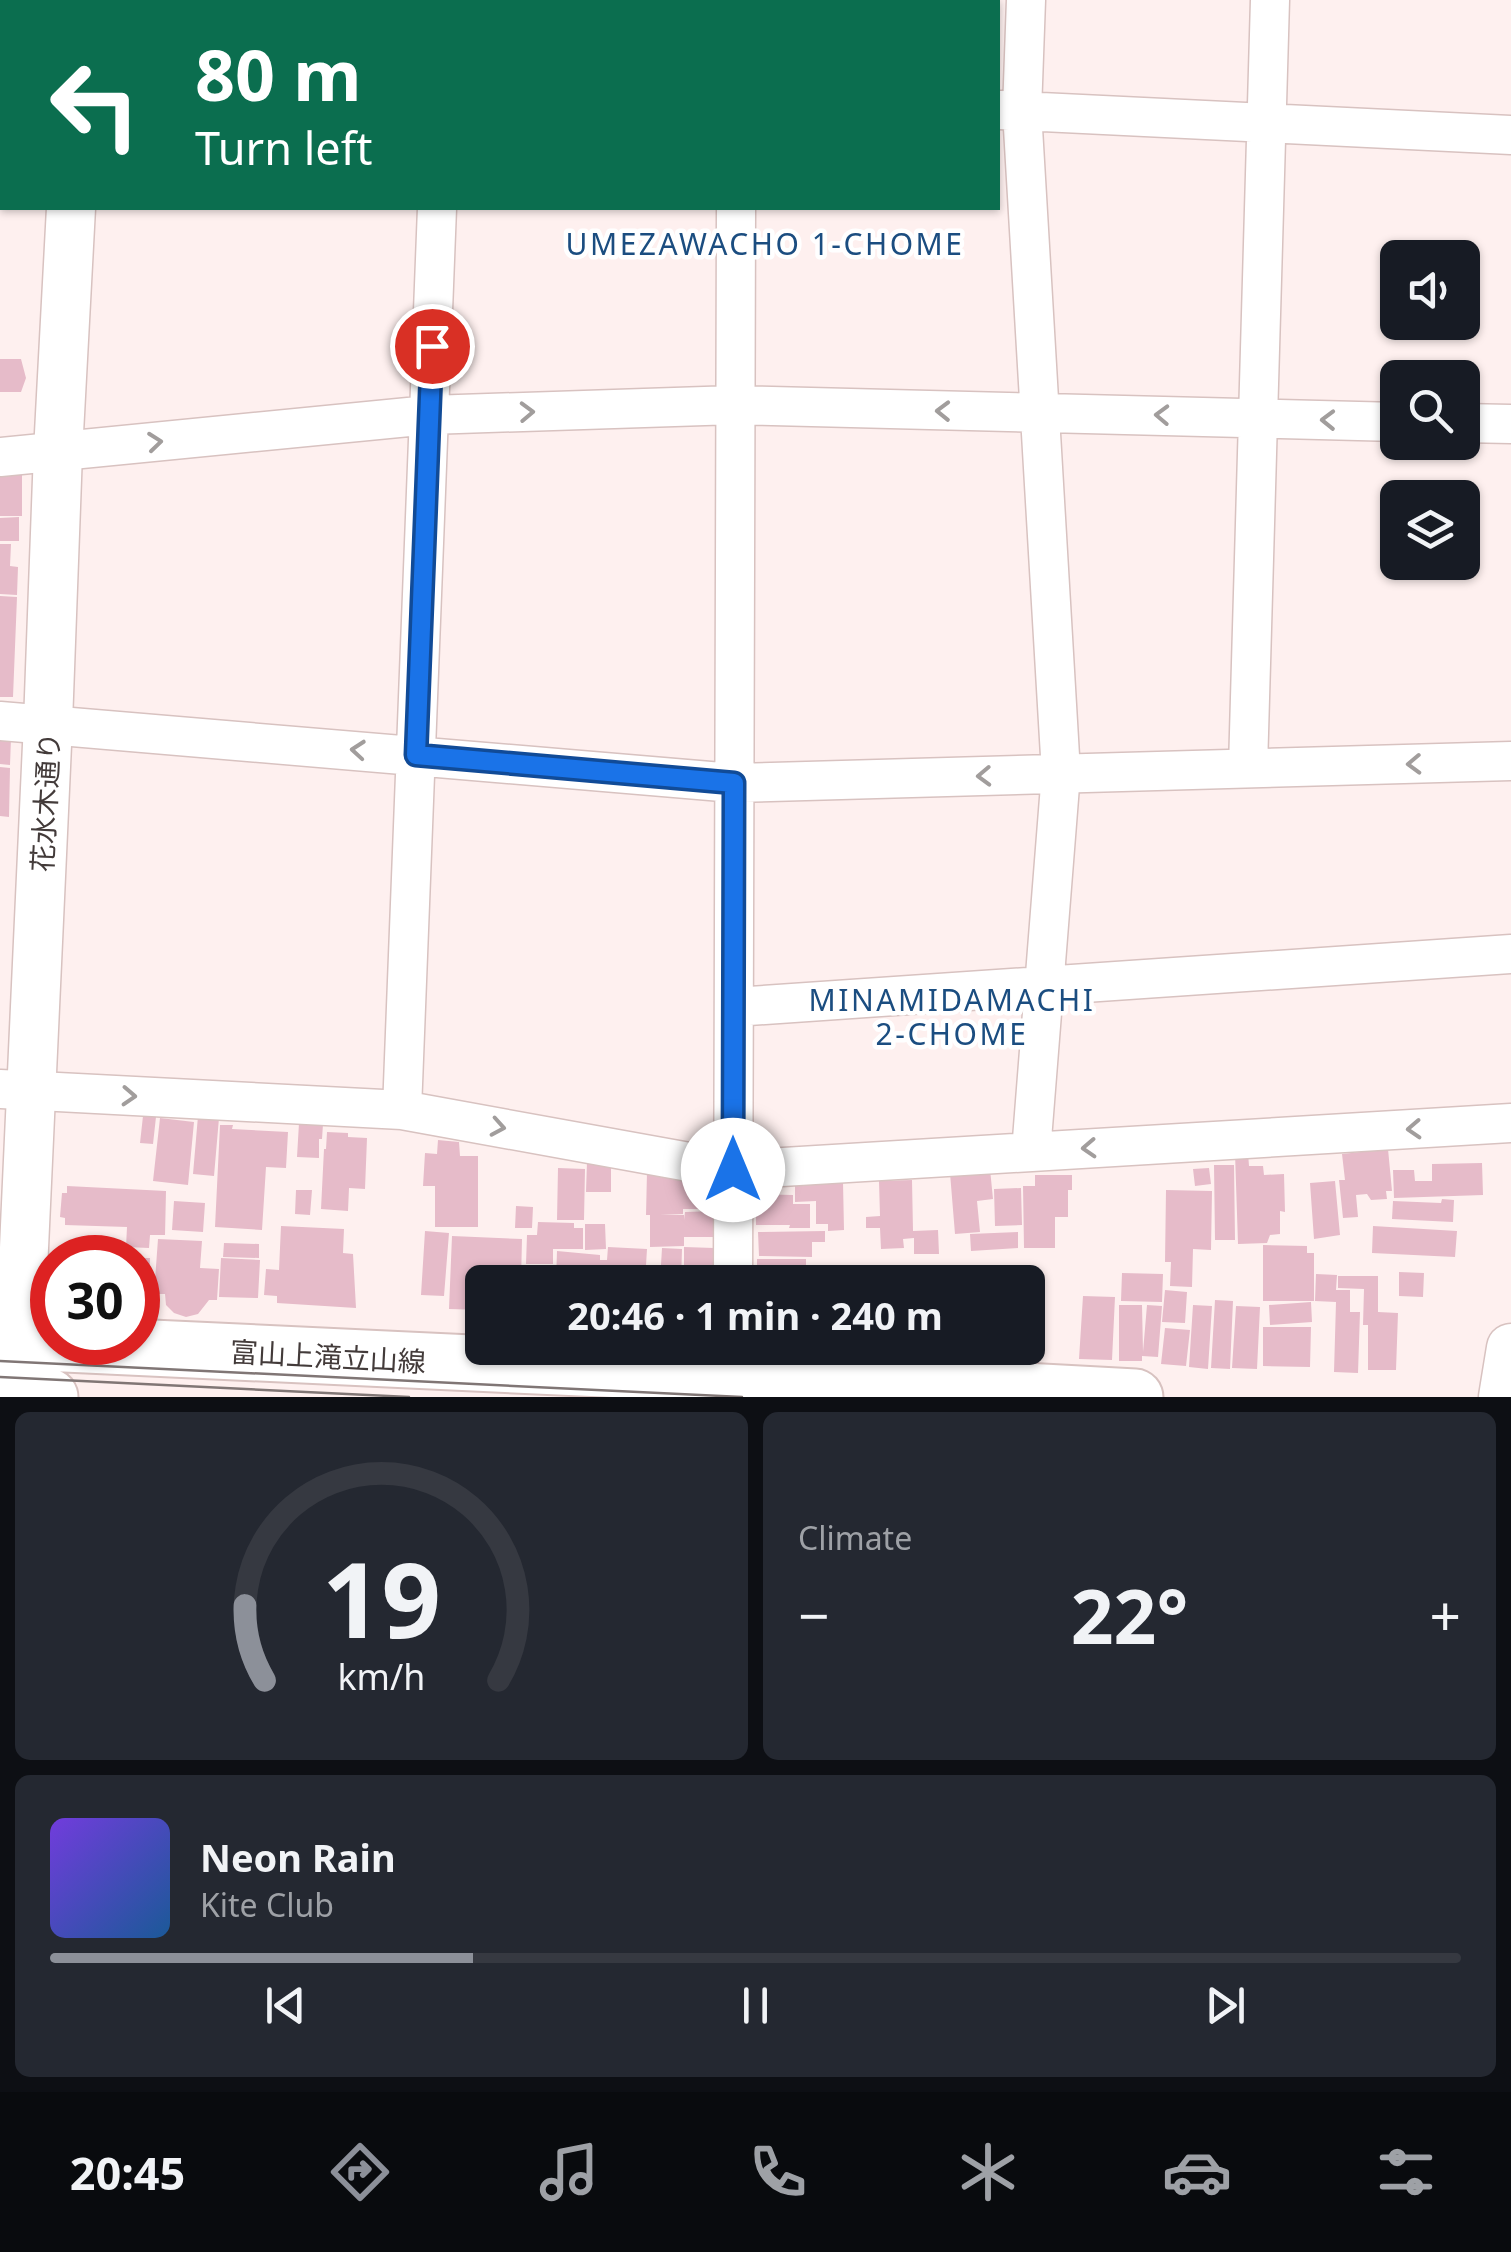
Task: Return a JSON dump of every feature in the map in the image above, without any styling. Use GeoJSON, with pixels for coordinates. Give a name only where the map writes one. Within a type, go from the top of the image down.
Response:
{"type":"FeatureCollection","features":[{"type":"Feature","properties":{"kind":"main road","name":"富山上滝立山線"},"geometry":{"type":"LineString","coordinates":[[18,1377],[554,1365]]}},
{"type":"Feature","properties":{"kind":"main road","name":"富山上滝立山線"},"geometry":{"type":"LineString","coordinates":[[777,1365],[1135,1397]]}},
{"type":"Feature","properties":{"kind":"street"},"geometry":{"type":"LineString","coordinates":[[1026,0],[1010,110],[1040,412],[1062,774],[1031,1152]]}},
{"type":"Feature","properties":{"kind":"street"},"geometry":{"type":"LineString","coordinates":[[1248,768],[1270,0]]}},
{"type":"Feature","properties":{"kind":"street"},"geometry":{"type":"LineString","coordinates":[[1010,110],[1511,135]]}},
{"type":"Feature","properties":{"kind":"street","name":"花水木通り"},"geometry":{"type":"LineString","coordinates":[[18,1377],[16,1090],[48,723],[72,210]]}},
{"type":"Feature","properties":{"kind":"street"},"geometry":{"type":"LineString","coordinates":[[402,1110],[438,210]]}},
{"type":"Feature","properties":{"kind":"street"},"geometry":{"type":"LineString","coordinates":[[733,1265],[736,210]]}},
{"type":"Feature","properties":{"kind":"street"},"geometry":{"type":"LineString","coordinates":[[0,456],[429,416],[736,405],[1380,421]]}},
{"type":"Feature","properties":{"kind":"street"},"geometry":{"type":"LineString","coordinates":[[1480,423],[1511,424]]}},
{"type":"Feature","properties":{"kind":"street"},"geometry":{"type":"LineString","coordinates":[[0,721],[734,783],[1511,761]]}},
{"type":"Feature","properties":{"kind":"street"},"geometry":{"type":"LineString","coordinates":[[734,1007],[1511,954]]}},
{"type":"Feature","properties":{"kind":"street"},"geometry":{"type":"LineString","coordinates":[[16,1090],[402,1110],[733,1170],[1511,1122]]}},
{"type":"Feature","properties":{"kind":"street"},"geometry":{"type":"LineString","coordinates":[[1503,1397],[1511,1348]]}},
{"type":"Feature","properties":{"kind":"building"},"geometry":{"type":"Polygon","coordinates":[[[0,359],[21,359],[26,378],[21,392],[0,392],[0,359]]]}},
{"type":"Feature","properties":{"kind":"building"},"geometry":{"type":"Polygon","coordinates":[[[22,472],[22,516],[0,516],[0,473],[22,472]]]}},
{"type":"Feature","properties":{"kind":"building"},"geometry":{"type":"Polygon","coordinates":[[[19,517],[19,541],[0,541],[0,518],[19,517]]]}},
{"type":"Feature","properties":{"kind":"building"},"geometry":{"type":"Polygon","coordinates":[[[0,544],[11,544],[10,566],[18,567],[17,595],[0,594],[0,544]]]}},
{"type":"Feature","properties":{"kind":"building"},"geometry":{"type":"Polygon","coordinates":[[[0,596],[17,597],[13,697],[0,697],[0,596]]]}},
{"type":"Feature","properties":{"kind":"building"},"geometry":{"type":"Polygon","coordinates":[[[0,737],[11,738],[10,765],[0,764],[0,737]]]}},
{"type":"Feature","properties":{"kind":"building"},"geometry":{"type":"Polygon","coordinates":[[[0,767],[10,768],[9,817],[0,816],[0,767]]]}},
{"type":"Feature","properties":{"kind":"building"},"geometry":{"type":"Polygon","coordinates":[[[143,1116],[156,1117],[153,1144],[140,1143],[143,1116]]]}},
{"type":"Feature","properties":{"kind":"building"},"geometry":{"type":"Polygon","coordinates":[[[198,1116],[219,1118],[214,1176],[193,1174],[198,1116]]]}},
{"type":"Feature","properties":{"kind":"building"},"geometry":{"type":"Polygon","coordinates":[[[160,1118],[194,1122],[188,1185],[153,1181],[160,1118]]]}},
{"type":"Feature","properties":{"kind":"building"},"geometry":{"type":"Polygon","coordinates":[[[299,1123],[323,1124],[319,1158],[297,1157],[299,1123]]]}},
{"type":"Feature","properties":{"kind":"building"},"geometry":{"type":"Polygon","coordinates":[[[220,1125],[288,1132],[286,1168],[266,1167],[262,1230],[215,1227],[220,1125]]]}},
{"type":"Feature","properties":{"kind":"building"},"geometry":{"type":"Polygon","coordinates":[[[327,1132],[367,1138],[365,1189],[349,1188],[348,1211],[321,1209],[327,1132]]]}},
{"type":"Feature","properties":{"kind":"building"},"geometry":{"type":"Polygon","coordinates":[[[438,1140],[459,1142],[460,1156],[478,1156],[478,1227],[435,1227],[435,1186],[423,1186],[425,1153],[437,1154],[438,1140]]]}},
{"type":"Feature","properties":{"kind":"building"},"geometry":{"type":"Polygon","coordinates":[[[1388,1149],[1392,1191],[1386,1191],[1387,1199],[1371,1200],[1367,1194],[1356,1195],[1358,1217],[1343,1218],[1339,1180],[1345,1180],[1342,1154],[1388,1149]]]}},
{"type":"Feature","properties":{"kind":"building"},"geometry":{"type":"Polygon","coordinates":[[[1235,1153],[1248,1153],[1249,1166],[1263,1166],[1264,1175],[1284,1174],[1285,1212],[1280,1211],[1280,1234],[1270,1235],[1267,1243],[1238,1244],[1235,1153]]]}},
{"type":"Feature","properties":{"kind":"building"},"geometry":{"type":"Polygon","coordinates":[[[587,1162],[611,1167],[611,1192],[586,1192],[587,1162]]]}},
{"type":"Feature","properties":{"kind":"building"},"geometry":{"type":"Polygon","coordinates":[[[1482,1163],[1483,1195],[1394,1198],[1393,1170],[1414,1170],[1415,1181],[1432,1181],[1432,1164],[1482,1163]]]}},
{"type":"Feature","properties":{"kind":"building"},"geometry":{"type":"Polygon","coordinates":[[[1214,1165],[1234,1165],[1235,1240],[1215,1240],[1214,1165]]]}},
{"type":"Feature","properties":{"kind":"building"},"geometry":{"type":"Polygon","coordinates":[[[558,1168],[585,1169],[584,1220],[557,1220],[558,1168]]]}},
{"type":"Feature","properties":{"kind":"building"},"geometry":{"type":"Polygon","coordinates":[[[1209,1168],[1211,1184],[1195,1186],[1193,1169],[1209,1168]]]}},
{"type":"Feature","properties":{"kind":"building"},"geometry":{"type":"Polygon","coordinates":[[[990,1169],[993,1199],[977,1201],[980,1232],[955,1234],[950,1173],[990,1169]]]}},
{"type":"Feature","properties":{"kind":"building"},"geometry":{"type":"Polygon","coordinates":[[[647,1172],[704,1183],[714,1192],[713,1209],[660,1214],[684,1215],[684,1220],[685,1212],[714,1211],[715,1237],[684,1237],[684,1246],[650,1247],[647,1172]]]}},
{"type":"Feature","properties":{"kind":"building"},"geometry":{"type":"Polygon","coordinates":[[[1035,1175],[1072,1175],[1068,1217],[1055,1217],[1055,1248],[1024,1248],[1023,1186],[1035,1186],[1035,1175]]]}},
{"type":"Feature","properties":{"kind":"building"},"geometry":{"type":"Polygon","coordinates":[[[912,1180],[913,1231],[938,1230],[939,1254],[914,1254],[914,1238],[903,1239],[904,1248],[881,1249],[880,1228],[866,1228],[866,1217],[880,1216],[879,1181],[912,1180]]]}},
{"type":"Feature","properties":{"kind":"building"},"geometry":{"type":"Polygon","coordinates":[[[1335,1181],[1340,1235],[1314,1239],[1310,1183],[1335,1181]]]}},
{"type":"Feature","properties":{"kind":"building"},"geometry":{"type":"Polygon","coordinates":[[[843,1182],[844,1230],[828,1231],[828,1224],[816,1224],[816,1201],[795,1202],[795,1183],[843,1182]]]}},
{"type":"Feature","properties":{"kind":"building"},"geometry":{"type":"Polygon","coordinates":[[[67,1186],[166,1191],[165,1235],[127,1235],[127,1227],[65,1225],[65,1218],[60,1217],[62,1193],[67,1193],[67,1186]]]}},
{"type":"Feature","properties":{"kind":"building"},"geometry":{"type":"Polygon","coordinates":[[[1021,1188],[1022,1225],[995,1226],[994,1189],[1021,1188]]]}},
{"type":"Feature","properties":{"kind":"building"},"geometry":{"type":"Polygon","coordinates":[[[296,1190],[312,1190],[310,1215],[295,1214],[296,1190]]]}},
{"type":"Feature","properties":{"kind":"building"},"geometry":{"type":"Polygon","coordinates":[[[1166,1190],[1212,1191],[1211,1250],[1193,1249],[1192,1287],[1170,1286],[1171,1262],[1165,1262],[1166,1190]]]}},
{"type":"Feature","properties":{"kind":"building"},"geometry":{"type":"Polygon","coordinates":[[[756,1194],[793,1195],[793,1204],[810,1204],[810,1228],[756,1225],[756,1194]]]}},
{"type":"Feature","properties":{"kind":"building"},"geometry":{"type":"Polygon","coordinates":[[[1442,1199],[1454,1200],[1453,1222],[1392,1219],[1393,1201],[1441,1203],[1442,1199]]]}},
{"type":"Feature","properties":{"kind":"building"},"geometry":{"type":"Polygon","coordinates":[[[174,1201],[205,1203],[203,1232],[172,1230],[174,1201]]]}},
{"type":"Feature","properties":{"kind":"building"},"geometry":{"type":"Polygon","coordinates":[[[516,1206],[533,1207],[532,1228],[515,1228],[516,1206]]]}},
{"type":"Feature","properties":{"kind":"building"},"geometry":{"type":"Polygon","coordinates":[[[538,1222],[574,1223],[574,1228],[583,1228],[583,1249],[553,1249],[553,1264],[526,1264],[527,1235],[537,1235],[538,1222]]]}},
{"type":"Feature","properties":{"kind":"building"},"geometry":{"type":"Polygon","coordinates":[[[585,1224],[605,1224],[606,1249],[585,1250],[585,1224]]]}},
{"type":"Feature","properties":{"kind":"building"},"geometry":{"type":"Polygon","coordinates":[[[281,1226],[344,1229],[343,1253],[353,1254],[356,1308],[277,1303],[277,1296],[264,1295],[266,1269],[279,1270],[281,1226]]]}},
{"type":"Feature","properties":{"kind":"building"},"geometry":{"type":"Polygon","coordinates":[[[1373,1226],[1457,1231],[1455,1257],[1372,1253],[1373,1226]]]}},
{"type":"Feature","properties":{"kind":"building"},"geometry":{"type":"Polygon","coordinates":[[[425,1231],[449,1233],[444,1296],[421,1295],[425,1231]]]}},
{"type":"Feature","properties":{"kind":"building"},"geometry":{"type":"Polygon","coordinates":[[[825,1231],[825,1242],[812,1242],[812,1257],[759,1256],[758,1232],[825,1231]]]}},
{"type":"Feature","properties":{"kind":"building"},"geometry":{"type":"Polygon","coordinates":[[[1018,1232],[1018,1248],[971,1251],[970,1234],[1018,1232]]]}},
{"type":"Feature","properties":{"kind":"building"},"geometry":{"type":"Polygon","coordinates":[[[452,1236],[522,1239],[521,1265],[465,1265],[465,1309],[449,1309],[452,1236]]]}},
{"type":"Feature","properties":{"kind":"building"},"geometry":{"type":"Polygon","coordinates":[[[160,1239],[202,1241],[200,1268],[219,1269],[217,1300],[209,1300],[198,1314],[186,1317],[166,1305],[165,1294],[160,1294],[160,1239]]]}},
{"type":"Feature","properties":{"kind":"building"},"geometry":{"type":"Polygon","coordinates":[[[224,1243],[259,1244],[259,1258],[223,1257],[224,1243]]]}},
{"type":"Feature","properties":{"kind":"building"},"geometry":{"type":"Polygon","coordinates":[[[1263,1245],[1307,1246],[1307,1253],[1314,1253],[1314,1301],[1263,1301],[1263,1245]]]}},
{"type":"Feature","properties":{"kind":"building"},"geometry":{"type":"Polygon","coordinates":[[[608,1247],[647,1249],[646,1265],[557,1265],[557,1251],[600,1255],[600,1260],[607,1260],[608,1247]]]}},
{"type":"Feature","properties":{"kind":"building"},"geometry":{"type":"Polygon","coordinates":[[[684,1247],[714,1248],[713,1265],[684,1265],[684,1247]]]}},
{"type":"Feature","properties":{"kind":"building"},"geometry":{"type":"Polygon","coordinates":[[[662,1248],[682,1249],[682,1265],[661,1265],[662,1248]]]}},
{"type":"Feature","properties":{"kind":"building"},"geometry":{"type":"Polygon","coordinates":[[[221,1258],[260,1260],[258,1298],[219,1297],[221,1258]]]}},
{"type":"Feature","properties":{"kind":"building"},"geometry":{"type":"Polygon","coordinates":[[[757,1259],[806,1259],[806,1265],[757,1265],[757,1259]]]}},
{"type":"Feature","properties":{"kind":"building"},"geometry":{"type":"Polygon","coordinates":[[[1399,1272],[1424,1273],[1423,1297],[1399,1296],[1399,1272]]]}},
{"type":"Feature","properties":{"kind":"building"},"geometry":{"type":"Polygon","coordinates":[[[1122,1273],[1163,1274],[1162,1302],[1121,1301],[1122,1273]]]}},
{"type":"Feature","properties":{"kind":"building"},"geometry":{"type":"Polygon","coordinates":[[[1316,1274],[1337,1275],[1336,1290],[1350,1290],[1350,1312],[1360,1312],[1358,1373],[1334,1372],[1336,1302],[1315,1301],[1316,1274]]]}},
{"type":"Feature","properties":{"kind":"building"},"geometry":{"type":"Polygon","coordinates":[[[1338,1276],[1378,1276],[1378,1312],[1398,1313],[1396,1370],[1368,1370],[1364,1289],[1338,1288],[1338,1276]]]}},
{"type":"Feature","properties":{"kind":"building"},"geometry":{"type":"Polygon","coordinates":[[[1165,1290],[1187,1292],[1185,1323],[1162,1322],[1165,1290]]]}},
{"type":"Feature","properties":{"kind":"building"},"geometry":{"type":"Polygon","coordinates":[[[1083,1296],[1115,1297],[1112,1360],[1079,1359],[1083,1296]]]}},
{"type":"Feature","properties":{"kind":"building"},"geometry":{"type":"Polygon","coordinates":[[[1215,1300],[1233,1301],[1230,1369],[1211,1368],[1215,1300]]]}},
{"type":"Feature","properties":{"kind":"building"},"geometry":{"type":"Polygon","coordinates":[[[1311,1302],[1312,1322],[1270,1325],[1269,1305],[1311,1302]]]}},
{"type":"Feature","properties":{"kind":"building"},"geometry":{"type":"Polygon","coordinates":[[[1119,1305],[1142,1305],[1143,1352],[1147,1305],[1162,1306],[1158,1357],[1119,1361],[1119,1305]]]}},
{"type":"Feature","properties":{"kind":"building"},"geometry":{"type":"Polygon","coordinates":[[[1193,1305],[1212,1306],[1208,1369],[1189,1367],[1193,1305]]]}},
{"type":"Feature","properties":{"kind":"building"},"geometry":{"type":"Polygon","coordinates":[[[1236,1306],[1260,1307],[1257,1369],[1232,1368],[1236,1306]]]}},
{"type":"Feature","properties":{"kind":"building"},"geometry":{"type":"Polygon","coordinates":[[[1263,1327],[1311,1327],[1310,1367],[1263,1366],[1263,1327]]]}},
{"type":"Feature","properties":{"kind":"building"},"geometry":{"type":"Polygon","coordinates":[[[1165,1328],[1190,1330],[1186,1366],[1161,1364],[1165,1328]]]}},
{"type":"Feature","properties":{"kind":"tram line"},"geometry":{"type":"LineString","coordinates":[[0,1361],[742,1397]]}},
{"type":"Feature","properties":{"kind":"tram line"},"geometry":{"type":"LineString","coordinates":[[0,1377],[409,1397]]}},
{"type":"Feature","properties":{"kind":"district","name":"UMEZAWACHO 1-CHOME"},"geometry":{"type":"Point","coordinates":[765,243]}},
{"type":"Feature","properties":{"kind":"district","name":"MINAMIDAMACHI 2-CHOME"},"geometry":{"type":"Point","coordinates":[952,1016]}},
{"type":"Feature","properties":{"kind":"route"},"geometry":{"type":"LineString","coordinates":[[432,346],[416,755],[734,783],[733,1170]]}}]}
